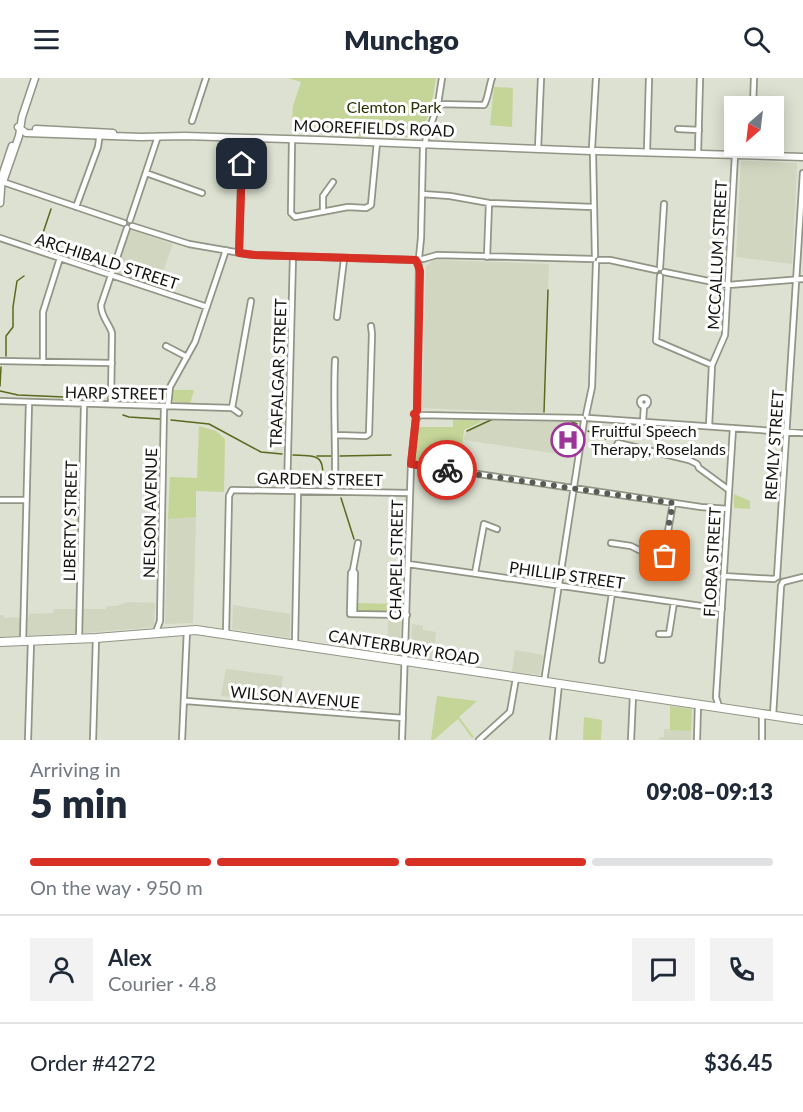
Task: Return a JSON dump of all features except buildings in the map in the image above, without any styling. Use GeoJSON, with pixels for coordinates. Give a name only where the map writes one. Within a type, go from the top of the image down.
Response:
{"type":"FeatureCollection","features":[{"type":"Feature","properties":{"kind":"highway","name":"CANTERBURY ROAD"},"geometry":{"type":"LineString","coordinates":[[0,642],[96,638],[187,630],[803,720]]}},
{"type":"Feature","properties":{"kind":"main road"},"geometry":{"type":"LineString","coordinates":[[0,203],[1,182],[21,131],[23,116],[35,78]]}},
{"type":"Feature","properties":{"kind":"main road"},"geometry":{"type":"LineString","coordinates":[[21,131],[26,124],[23,116]]}},
{"type":"Feature","properties":{"kind":"main road","name":"MOOREFIELDS ROAD"},"geometry":{"type":"LineString","coordinates":[[21,131],[724,154]]}},
{"type":"Feature","properties":{"kind":"main road","name":"MOOREFIELDS ROAD"},"geometry":{"type":"LineString","coordinates":[[780,156],[803,157]]}},
{"type":"Feature","properties":{"kind":"street"},"geometry":{"type":"LineString","coordinates":[[192,121],[206,78]]}},
{"type":"Feature","properties":{"kind":"street","name":"CHAPEL STREET"},"geometry":{"type":"LineString","coordinates":[[402,740],[411,464],[418,414],[424,144],[438,104],[442,78]]}},
{"type":"Feature","properties":{"kind":"street"},"geometry":{"type":"LineString","coordinates":[[438,104],[484,105],[492,78]]}},
{"type":"Feature","properties":{"kind":"street"},"geometry":{"type":"LineString","coordinates":[[538,149],[541,78]]}},
{"type":"Feature","properties":{"kind":"street"},"geometry":{"type":"LineString","coordinates":[[544,682],[573,488],[592,387],[596,259],[593,151],[596,78]]}},
{"type":"Feature","properties":{"kind":"street"},"geometry":{"type":"LineString","coordinates":[[646,152],[649,78]]}},
{"type":"Feature","properties":{"kind":"street"},"geometry":{"type":"LineString","coordinates":[[698,153],[700,78]]}},
{"type":"Feature","properties":{"kind":"street"},"geometry":{"type":"LineString","coordinates":[[753,96],[754,78]]}},
{"type":"Feature","properties":{"kind":"street"},"geometry":{"type":"LineString","coordinates":[[678,129],[699,130]]}},
{"type":"Feature","properties":{"kind":"street"},"geometry":{"type":"LineString","coordinates":[[76,207],[100,134]]}},
{"type":"Feature","properties":{"kind":"street"},"geometry":{"type":"LineString","coordinates":[[111,404],[112,333],[110,325],[101,313],[101,305],[158,136]]}},
{"type":"Feature","properties":{"kind":"street"},"geometry":{"type":"LineString","coordinates":[[239,253],[242,138]]}},
{"type":"Feature","properties":{"kind":"street"},"geometry":{"type":"LineString","coordinates":[[292,139],[291,214],[299,217],[323,210],[366,208],[371,205],[377,142]]}},
{"type":"Feature","properties":{"kind":"street","name":"MCCALLUM STREET"},"geometry":{"type":"LineString","coordinates":[[709,426],[712,365],[725,335],[735,156]]}},
{"type":"Feature","properties":{"kind":"street"},"geometry":{"type":"LineString","coordinates":[[146,173],[202,193]]}},
{"type":"Feature","properties":{"kind":"street","name":"REMLY STREET"},"geometry":{"type":"LineString","coordinates":[[777,577],[800,280],[803,173]]}},
{"type":"Feature","properties":{"kind":"street"},"geometry":{"type":"LineString","coordinates":[[1,182],[189,244],[239,253],[421,260],[441,256]]}},
{"type":"Feature","properties":{"kind":"street"},"geometry":{"type":"LineString","coordinates":[[323,210],[323,196],[333,182]]}},
{"type":"Feature","properties":{"kind":"street"},"geometry":{"type":"LineString","coordinates":[[422,194],[489,203],[593,207]]}},
{"type":"Feature","properties":{"kind":"street"},"geometry":{"type":"LineString","coordinates":[[487,257],[489,203]]}},
{"type":"Feature","properties":{"kind":"street"},"geometry":{"type":"LineString","coordinates":[[664,204],[657,274],[728,285],[800,280]]}},
{"type":"Feature","properties":{"kind":"street","name":"ARCHIBALD STREET"},"geometry":{"type":"LineString","coordinates":[[0,238],[207,307]]}},
{"type":"Feature","properties":{"kind":"street","name":"CHAPEL STREET"},"geometry":{"type":"LineString","coordinates":[[421,238],[423,248],[421,260]]}},
{"type":"Feature","properties":{"kind":"street"},"geometry":{"type":"LineString","coordinates":[[423,248],[424,254],[432,256],[596,259],[658,269]]}},
{"type":"Feature","properties":{"kind":"street","name":"NELSON AVENUE"},"geometry":{"type":"LineString","coordinates":[[160,632],[166,406],[170,387],[195,342],[225,250]]}},
{"type":"Feature","properties":{"kind":"street","name":"TRAFALGAR STREET"},"geometry":{"type":"LineString","coordinates":[[286,491],[293,256]]}},
{"type":"Feature","properties":{"kind":"street"},"geometry":{"type":"LineString","coordinates":[[421,260],[432,256]]}},
{"type":"Feature","properties":{"kind":"street"},"geometry":{"type":"LineString","coordinates":[[43,362],[43,312],[60,258]]}},
{"type":"Feature","properties":{"kind":"street"},"geometry":{"type":"LineString","coordinates":[[337,317],[344,258]]}},
{"type":"Feature","properties":{"kind":"street"},"geometry":{"type":"LineString","coordinates":[[662,274],[656,341],[712,365]]}},
{"type":"Feature","properties":{"kind":"street"},"geometry":{"type":"LineString","coordinates":[[239,413],[232,408],[251,301]]}},
{"type":"Feature","properties":{"kind":"street"},"geometry":{"type":"LineString","coordinates":[[336,435],[366,436],[369,434],[371,326]]}},
{"type":"Feature","properties":{"kind":"street"},"geometry":{"type":"LineString","coordinates":[[166,346],[187,357]]}},
{"type":"Feature","properties":{"kind":"street"},"geometry":{"type":"LineString","coordinates":[[335,360],[333,405],[336,435],[335,491]]}},
{"type":"Feature","properties":{"kind":"street"},"geometry":{"type":"LineString","coordinates":[[0,361],[112,363]]}},
{"type":"Feature","properties":{"kind":"street","name":"HARP STREET"},"geometry":{"type":"LineString","coordinates":[[0,401],[232,408]]}},
{"type":"Feature","properties":{"kind":"street"},"geometry":{"type":"LineString","coordinates":[[28,740],[29,402]]}},
{"type":"Feature","properties":{"kind":"street","name":"LIBERTY STREET"},"geometry":{"type":"LineString","coordinates":[[79,639],[84,404]]}},
{"type":"Feature","properties":{"kind":"street"},"geometry":{"type":"LineString","coordinates":[[643,421],[644,406]]}},
{"type":"Feature","properties":{"kind":"street"},"geometry":{"type":"LineString","coordinates":[[418,414],[585,418],[803,433]]}},
{"type":"Feature","properties":{"kind":"street","name":"FLORA STREET"},"geometry":{"type":"LineString","coordinates":[[715,707],[733,428]]}},
{"type":"Feature","properties":{"kind":"street"},"geometry":{"type":"LineString","coordinates":[[617,446],[618,443],[689,460],[729,490]]}},
{"type":"Feature","properties":{"kind":"street"},"geometry":{"type":"LineString","coordinates":[[411,464],[728,509]]}},
{"type":"Feature","properties":{"kind":"street","name":"GARDEN STREET"},"geometry":{"type":"LineString","coordinates":[[226,634],[230,492],[237,489],[410,493]]}},
{"type":"Feature","properties":{"kind":"street"},"geometry":{"type":"LineString","coordinates":[[295,645],[298,491]]}},
{"type":"Feature","properties":{"kind":"street"},"geometry":{"type":"LineString","coordinates":[[0,500],[27,500]]}},
{"type":"Feature","properties":{"kind":"street"},"geometry":{"type":"LineString","coordinates":[[611,543],[631,546],[645,553],[666,556],[673,503]]}},
{"type":"Feature","properties":{"kind":"street"},"geometry":{"type":"LineString","coordinates":[[475,573],[484,524],[497,529]]}},
{"type":"Feature","properties":{"kind":"street"},"geometry":{"type":"LineString","coordinates":[[358,543],[353,570],[355,573],[352,614],[407,615]]}},
{"type":"Feature","properties":{"kind":"street","name":"PHILLIP STREET"},"geometry":{"type":"LineString","coordinates":[[408,564],[722,609]]}},
{"type":"Feature","properties":{"kind":"street"},"geometry":{"type":"LineString","coordinates":[[723,576],[774,579],[777,577],[783,582]]}},
{"type":"Feature","properties":{"kind":"street"},"geometry":{"type":"LineString","coordinates":[[783,582],[803,577]]}},
{"type":"Feature","properties":{"kind":"street"},"geometry":{"type":"LineString","coordinates":[[773,715],[783,582]]}},
{"type":"Feature","properties":{"kind":"street"},"geometry":{"type":"LineString","coordinates":[[602,660],[612,593]]}},
{"type":"Feature","properties":{"kind":"street"},"geometry":{"type":"LineString","coordinates":[[659,634],[669,634],[674,602]]}},
{"type":"Feature","properties":{"kind":"street"},"geometry":{"type":"LineString","coordinates":[[183,740],[187,630]]}},
{"type":"Feature","properties":{"kind":"street"},"geometry":{"type":"LineString","coordinates":[[93,740],[96,638]]}},
{"type":"Feature","properties":{"kind":"street"},"geometry":{"type":"LineString","coordinates":[[479,740],[510,712],[516,678]]}},
{"type":"Feature","properties":{"kind":"street"},"geometry":{"type":"LineString","coordinates":[[553,740],[559,684]]}},
{"type":"Feature","properties":{"kind":"street"},"geometry":{"type":"LineString","coordinates":[[631,740],[633,695]]}},
{"type":"Feature","properties":{"kind":"street","name":"WILSON AVENUE"},"geometry":{"type":"LineString","coordinates":[[186,701],[403,718]]}},
{"type":"Feature","properties":{"kind":"street"},"geometry":{"type":"LineString","coordinates":[[697,740],[698,704]]}},
{"type":"Feature","properties":{"kind":"street"},"geometry":{"type":"LineString","coordinates":[[762,714],[762,740]]}},
{"type":"Feature","properties":{"kind":"shaded area"},"geometry":{"type":"Polygon","coordinates":[[[741,161],[797,163],[792,264],[736,257],[741,161]]]}},
{"type":"Feature","properties":{"kind":"shaded area"},"geometry":{"type":"Polygon","coordinates":[[[130,230],[173,244],[157,288],[114,274],[130,230]]]}},
{"type":"Feature","properties":{"kind":"shaded area"},"geometry":{"type":"Polygon","coordinates":[[[435,260],[549,264],[543,413],[422,408],[426,266],[435,260]]]}},
{"type":"Feature","properties":{"kind":"shaded area"},"geometry":{"type":"Polygon","coordinates":[[[478,420],[485,422],[490,420],[568,421],[576,425],[572,456],[464,440],[465,432],[482,424],[478,420]]]}},
{"type":"Feature","properties":{"kind":"shaded area"},"geometry":{"type":"Polygon","coordinates":[[[196,517],[193,623],[165,624],[168,519],[196,517]]]}},
{"type":"Feature","properties":{"kind":"shaded area"},"geometry":{"type":"Polygon","coordinates":[[[128,602],[155,603],[154,627],[0,637],[0,615],[4,618],[29,617],[29,614],[53,613],[54,609],[106,609],[107,606],[128,602]]]}},
{"type":"Feature","properties":{"kind":"shaded area"},"geometry":{"type":"Polygon","coordinates":[[[233,605],[290,614],[290,638],[232,629],[233,605]]]}},
{"type":"Feature","properties":{"kind":"shaded area"},"geometry":{"type":"Polygon","coordinates":[[[388,618],[401,619],[400,655],[387,653],[388,618]]]}},
{"type":"Feature","properties":{"kind":"shaded area"},"geometry":{"type":"Polygon","coordinates":[[[412,624],[423,626],[423,630],[436,632],[433,660],[411,657],[412,624]]]}},
{"type":"Feature","properties":{"kind":"shaded area"},"geometry":{"type":"Polygon","coordinates":[[[515,650],[543,655],[540,675],[512,672],[515,650]]]}},
{"type":"Feature","properties":{"kind":"shaded area"},"geometry":{"type":"Polygon","coordinates":[[[226,669],[283,676],[280,702],[221,696],[226,669]]]}},
{"type":"Feature","properties":{"kind":"shaded area"},"geometry":{"type":"Polygon","coordinates":[[[664,729],[691,731],[691,740],[659,740],[659,737],[664,737],[664,729]]]}},
{"type":"Feature","properties":{"kind":"green space","name":"Clemton Park"},"geometry":{"type":"Polygon","coordinates":[[[288,78],[436,78],[431,108],[420,136],[355,137],[354,129],[299,128],[299,120],[292,121],[293,106],[301,82],[288,78]]]}},
{"type":"Feature","properties":{"kind":"green space"},"geometry":{"type":"Polygon","coordinates":[[[494,87],[513,88],[512,127],[490,125],[494,87]]]}},
{"type":"Feature","properties":{"kind":"green space"},"geometry":{"type":"Polygon","coordinates":[[[173,390],[194,390],[190,404],[172,401],[170,398],[173,390]]]}},
{"type":"Feature","properties":{"kind":"green space"},"geometry":{"type":"Polygon","coordinates":[[[453,420],[481,422],[464,430],[460,467],[413,462],[418,427],[453,427],[453,420]]]}},
{"type":"Feature","properties":{"kind":"green space"},"geometry":{"type":"Polygon","coordinates":[[[199,426],[216,431],[225,439],[224,492],[196,491],[196,517],[168,519],[170,477],[197,478],[199,426]]]}},
{"type":"Feature","properties":{"kind":"green space"},"geometry":{"type":"Polygon","coordinates":[[[734,494],[750,501],[750,509],[734,508],[734,494]]]}},
{"type":"Feature","properties":{"kind":"green space"},"geometry":{"type":"Polygon","coordinates":[[[356,603],[401,604],[401,613],[358,612],[356,603]]]}},
{"type":"Feature","properties":{"kind":"green space"},"geometry":{"type":"Polygon","coordinates":[[[437,696],[477,701],[459,717],[474,737],[472,738],[458,719],[434,740],[431,740],[437,696]]]}},
{"type":"Feature","properties":{"kind":"green space"},"geometry":{"type":"Polygon","coordinates":[[[670,706],[692,709],[691,731],[670,730],[670,706]]]}},
{"type":"Feature","properties":{"kind":"green space"},"geometry":{"type":"Polygon","coordinates":[[[584,717],[602,720],[601,740],[583,740],[584,717]]]}},
{"type":"Feature","properties":{"kind":"waterway"},"geometry":{"type":"LineString","coordinates":[[39,245],[51,209]]}},
{"type":"Feature","properties":{"kind":"waterway"},"geometry":{"type":"LineString","coordinates":[[6,356],[6,336],[13,327],[17,281],[24,276]]}},
{"type":"Feature","properties":{"kind":"waterway"},"geometry":{"type":"LineString","coordinates":[[544,412],[548,290]]}},
{"type":"Feature","properties":{"kind":"waterway"},"geometry":{"type":"LineString","coordinates":[[0,386],[1,367]]}},
{"type":"Feature","properties":{"kind":"waterway"},"geometry":{"type":"LineString","coordinates":[[0,391],[18,395],[88,398]]}},
{"type":"Feature","properties":{"kind":"waterway"},"geometry":{"type":"LineString","coordinates":[[123,415],[160,419]]}},
{"type":"Feature","properties":{"kind":"waterway"},"geometry":{"type":"LineString","coordinates":[[467,431],[493,419],[568,420],[577,424]]}},
{"type":"Feature","properties":{"kind":"waterway"},"geometry":{"type":"LineString","coordinates":[[171,420],[209,424],[261,452],[282,454]]}},
{"type":"Feature","properties":{"kind":"waterway"},"geometry":{"type":"LineString","coordinates":[[588,431],[606,439]]}},
{"type":"Feature","properties":{"kind":"waterway"},"geometry":{"type":"LineString","coordinates":[[293,455],[316,457],[319,460],[323,469],[323,486]]}},
{"type":"Feature","properties":{"kind":"waterway"},"geometry":{"type":"LineString","coordinates":[[340,456],[391,455]]}},
{"type":"Feature","properties":{"kind":"waterway"},"geometry":{"type":"LineString","coordinates":[[317,456],[331,456]]}},
{"type":"Feature","properties":{"kind":"waterway"},"geometry":{"type":"LineString","coordinates":[[701,467],[721,481]]}},
{"type":"Feature","properties":{"kind":"waterway"},"geometry":{"type":"LineString","coordinates":[[341,498],[354,539]]}},
{"type":"Feature","properties":{"kind":"way so far"},"geometry":{"type":"LineString","coordinates":[[447,470],[673,503],[666,551],[663,554],[665,556]]}},
{"type":"Feature","properties":{"kind":"place","name":"Fruitful Speech Therapy, Roselands"},"geometry":{"type":"Point","coordinates":[568,440]}},
{"type":"Feature","properties":{"kind":"route"},"geometry":{"type":"LineString","coordinates":[[242,164],[239,253],[416,260],[420,271],[419,347],[417,411],[414,414],[416,417],[411,464],[447,470]]}}]}
